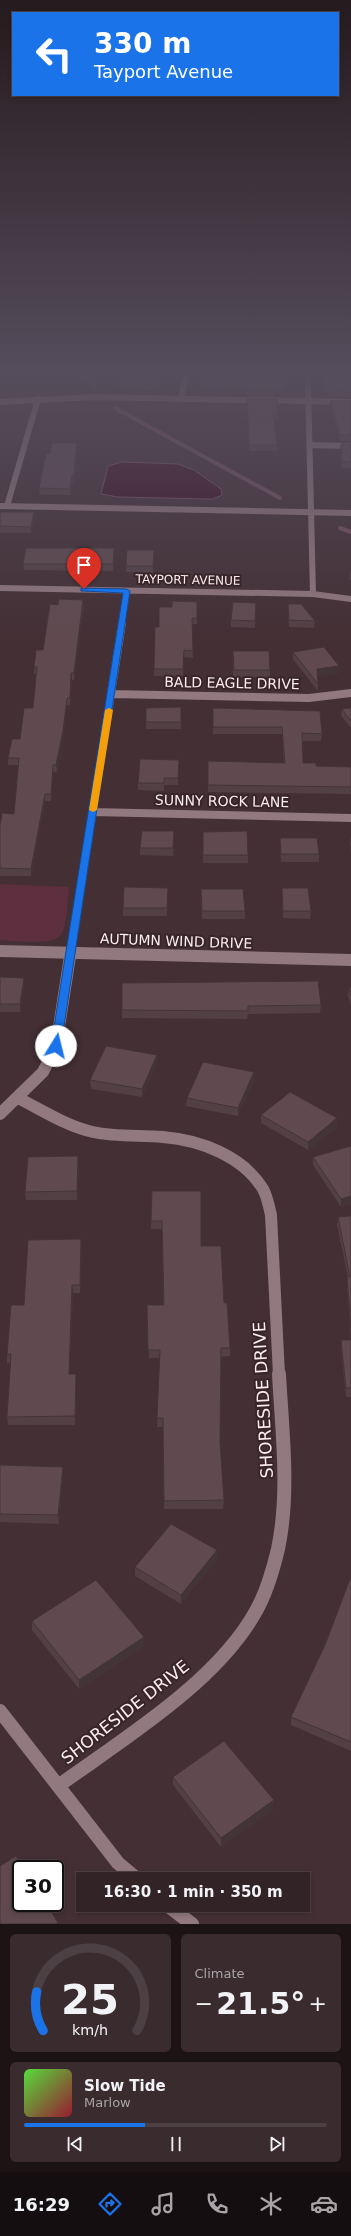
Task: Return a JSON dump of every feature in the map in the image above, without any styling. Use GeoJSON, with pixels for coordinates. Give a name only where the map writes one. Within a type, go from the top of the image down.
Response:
{"type":"FeatureCollection","features":[{"type":"Feature","properties":{"kind":"street"},"geometry":{"type":"LineString","coordinates":[[18,461],[4,506],[351,513]]}},
{"type":"Feature","properties":{"kind":"street"},"geometry":{"type":"LineString","coordinates":[[309,461],[313,594]]}},
{"type":"Feature","properties":{"kind":"street","name":"TAYPORT AVENUE"},"geometry":{"type":"LineString","coordinates":[[0,588],[313,594],[351,599]]}},
{"type":"Feature","properties":{"kind":"street"},"geometry":{"type":"LineString","coordinates":[[0,1114],[43,1072],[56,1046],[112,694],[126,591]]}},
{"type":"Feature","properties":{"kind":"street","name":"BALD EAGLE DRIVE"},"geometry":{"type":"LineString","coordinates":[[112,694],[309,698],[351,693]]}},
{"type":"Feature","properties":{"kind":"street","name":"SUNNY ROCK LANE"},"geometry":{"type":"LineString","coordinates":[[93,812],[351,818]]}},
{"type":"Feature","properties":{"kind":"street","name":"AUTUMN WIND DRIVE"},"geometry":{"type":"LineString","coordinates":[[0,951],[351,960]]}},
{"type":"Feature","properties":{"kind":"street","name":"SHORESIDE DRIVE"},"geometry":{"type":"LineString","coordinates":[[18,1098],[66,1122],[103,1134],[164,1137],[210,1147],[230,1157],[247,1169],[264,1190],[272,1223],[285,1485],[281,1534],[267,1588],[254,1614],[237,1640],[189,1688],[58,1786]]}},
{"type":"Feature","properties":{"kind":"street"},"geometry":{"type":"LineString","coordinates":[[0,1711],[118,1863],[129,1872]]}},
{"type":"Feature","properties":{"kind":"street"},"geometry":{"type":"LineString","coordinates":[[176,1912],[192,1924]]}},
{"type":"Feature","properties":{"kind":"shaded area"},"geometry":{"type":"Polygon","coordinates":[[[122,462],[178,464],[194,470],[221,489],[222,495],[213,499],[207,499],[118,497],[101,494],[108,466],[122,462]]]}},
{"type":"Feature","properties":{"kind":"shaded area"},"geometry":{"type":"Polygon","coordinates":[[[0,884],[69,887],[66,917],[62,933],[52,940],[43,942],[0,940],[0,884]]]}},
{"type":"Feature","properties":{"kind":"building"},"geometry":{"type":"Polygon","coordinates":[[[45,461],[75,461],[74,475],[72,475],[70,489],[39,488],[45,461]]]}},
{"type":"Feature","properties":{"kind":"building"},"geometry":{"type":"Polygon","coordinates":[[[342,461],[351,461],[351,462],[342,461]]]}},
{"type":"Feature","properties":{"kind":"building"},"geometry":{"type":"Polygon","coordinates":[[[0,512],[34,512],[31,527],[0,526],[0,512]]]}},
{"type":"Feature","properties":{"kind":"building"},"geometry":{"type":"Polygon","coordinates":[[[26,548],[114,548],[113,564],[23,564],[26,548]]]}},
{"type":"Feature","properties":{"kind":"building"},"geometry":{"type":"Polygon","coordinates":[[[127,550],[154,550],[153,566],[126,566],[127,550]]]}},
{"type":"Feature","properties":{"kind":"building"},"geometry":{"type":"Polygon","coordinates":[[[59,599],[83,600],[74,673],[71,673],[70,698],[67,698],[63,731],[56,765],[53,765],[51,794],[45,794],[31,869],[0,868],[0,825],[2,813],[14,814],[19,758],[8,758],[12,739],[20,739],[24,708],[33,708],[37,667],[34,667],[36,650],[43,650],[50,604],[58,605],[59,599]]]}},
{"type":"Feature","properties":{"kind":"building"},"geometry":{"type":"Polygon","coordinates":[[[172,601],[197,602],[197,618],[192,618],[193,651],[184,650],[183,669],[154,669],[155,627],[159,627],[159,607],[172,607],[172,601]]]}},
{"type":"Feature","properties":{"kind":"building"},"geometry":{"type":"Polygon","coordinates":[[[233,602],[256,603],[255,621],[231,620],[233,602]]]}},
{"type":"Feature","properties":{"kind":"building"},"geometry":{"type":"Polygon","coordinates":[[[288,604],[301,604],[315,621],[289,620],[288,604]]]}},
{"type":"Feature","properties":{"kind":"building"},"geometry":{"type":"Polygon","coordinates":[[[324,647],[339,666],[317,669],[318,684],[293,652],[324,647]]]}},
{"type":"Feature","properties":{"kind":"building"},"geometry":{"type":"Polygon","coordinates":[[[233,651],[269,651],[270,670],[234,670],[233,651]]]}},
{"type":"Feature","properties":{"kind":"building"},"geometry":{"type":"Polygon","coordinates":[[[181,707],[181,722],[146,722],[146,708],[181,707]]]}},
{"type":"Feature","properties":{"kind":"building"},"geometry":{"type":"Polygon","coordinates":[[[213,708],[320,711],[322,734],[302,733],[303,763],[316,763],[316,766],[351,767],[351,787],[208,785],[208,761],[285,763],[282,727],[213,727],[213,708]]]}},
{"type":"Feature","properties":{"kind":"building"},"geometry":{"type":"Polygon","coordinates":[[[351,708],[351,721],[342,709],[351,708]]]}},
{"type":"Feature","properties":{"kind":"building"},"geometry":{"type":"Polygon","coordinates":[[[140,759],[179,760],[178,778],[164,778],[164,783],[138,783],[140,759]]]}},
{"type":"Feature","properties":{"kind":"building"},"geometry":{"type":"Polygon","coordinates":[[[142,831],[174,831],[173,848],[140,848],[142,831]]]}},
{"type":"Feature","properties":{"kind":"building"},"geometry":{"type":"Polygon","coordinates":[[[247,831],[248,855],[203,855],[203,832],[247,831]]]}},
{"type":"Feature","properties":{"kind":"building"},"geometry":{"type":"Polygon","coordinates":[[[280,838],[317,838],[319,854],[281,854],[280,838]]]}},
{"type":"Feature","properties":{"kind":"building"},"geometry":{"type":"Polygon","coordinates":[[[124,887],[168,888],[167,908],[123,908],[124,887]]]}},
{"type":"Feature","properties":{"kind":"building"},"geometry":{"type":"Polygon","coordinates":[[[282,888],[308,888],[311,911],[283,911],[282,888]]]}},
{"type":"Feature","properties":{"kind":"building"},"geometry":{"type":"Polygon","coordinates":[[[201,889],[243,889],[245,911],[202,911],[201,889]]]}},
{"type":"Feature","properties":{"kind":"building"},"geometry":{"type":"Polygon","coordinates":[[[0,977],[24,978],[20,1004],[0,1004],[0,977]]]}},
{"type":"Feature","properties":{"kind":"building"},"geometry":{"type":"Polygon","coordinates":[[[318,981],[321,1005],[248,1006],[248,1011],[122,1010],[122,983],[318,981]]]}},
{"type":"Feature","properties":{"kind":"building"},"geometry":{"type":"Polygon","coordinates":[[[106,1046],[157,1055],[142,1089],[90,1080],[106,1046]]]}},
{"type":"Feature","properties":{"kind":"building"},"geometry":{"type":"Polygon","coordinates":[[[203,1062],[254,1072],[238,1108],[187,1098],[203,1062]]]}},
{"type":"Feature","properties":{"kind":"building"},"geometry":{"type":"Polygon","coordinates":[[[290,1092],[337,1118],[308,1142],[261,1115],[290,1092]]]}},
{"type":"Feature","properties":{"kind":"building"},"geometry":{"type":"Polygon","coordinates":[[[351,1146],[351,1196],[341,1199],[313,1157],[351,1146]]]}},
{"type":"Feature","properties":{"kind":"building"},"geometry":{"type":"Polygon","coordinates":[[[78,1156],[77,1191],[25,1192],[28,1157],[78,1156]]]}},
{"type":"Feature","properties":{"kind":"building"},"geometry":{"type":"Polygon","coordinates":[[[152,1191],[201,1191],[201,1246],[221,1246],[224,1303],[227,1303],[230,1348],[221,1348],[220,1442],[224,1500],[164,1501],[163,1418],[157,1418],[160,1350],[148,1350],[147,1305],[164,1305],[162,1221],[151,1221],[152,1191]]]}},
{"type":"Feature","properties":{"kind":"building"},"geometry":{"type":"Polygon","coordinates":[[[351,1216],[351,1328],[347,1277],[350,1277],[338,1217],[351,1216]]]}},
{"type":"Feature","properties":{"kind":"building"},"geometry":{"type":"Polygon","coordinates":[[[81,1239],[80,1285],[72,1285],[69,1374],[76,1374],[75,1416],[7,1417],[11,1354],[7,1354],[11,1305],[24,1305],[28,1240],[81,1239]]]}},
{"type":"Feature","properties":{"kind":"building"},"geometry":{"type":"Polygon","coordinates":[[[341,1340],[351,1340],[351,1388],[346,1388],[341,1340]]]}},
{"type":"Feature","properties":{"kind":"building"},"geometry":{"type":"Polygon","coordinates":[[[0,1465],[63,1467],[58,1515],[0,1514],[0,1465]]]}},
{"type":"Feature","properties":{"kind":"building"},"geometry":{"type":"Polygon","coordinates":[[[171,1524],[217,1550],[181,1595],[135,1567],[171,1524]]]}},
{"type":"Feature","properties":{"kind":"building"},"geometry":{"type":"Polygon","coordinates":[[[350,1579],[351,1742],[291,1717],[325,1645],[350,1579]]]}},
{"type":"Feature","properties":{"kind":"building"},"geometry":{"type":"Polygon","coordinates":[[[96,1580],[144,1637],[79,1680],[32,1621],[96,1580]]]}},
{"type":"Feature","properties":{"kind":"building"},"geometry":{"type":"Polygon","coordinates":[[[224,1741],[274,1800],[221,1838],[173,1777],[224,1741]]]}},
{"type":"Feature","properties":{"kind":"building"},"geometry":{"type":"Polygon","coordinates":[[[16,1856],[18,1860],[12,1860],[12,1912],[51,1912],[58,1923],[0,1924],[0,1866],[16,1856]]]}},
{"type":"Feature","properties":{"kind":"waterway"},"geometry":{"type":"LineString","coordinates":[[212,461],[280,498]]}},
{"type":"Feature","properties":{"kind":"waterway"},"geometry":{"type":"LineString","coordinates":[[340,528],[351,532]]}},
{"type":"Feature","properties":{"kind":"slow traffic"},"geometry":{"type":"LineString","coordinates":[[93,810],[109,710]]}},
{"type":"Feature","properties":{"kind":"route"},"geometry":{"type":"LineString","coordinates":[[56,1046],[112,694],[126,591],[84,589]]}}]}
